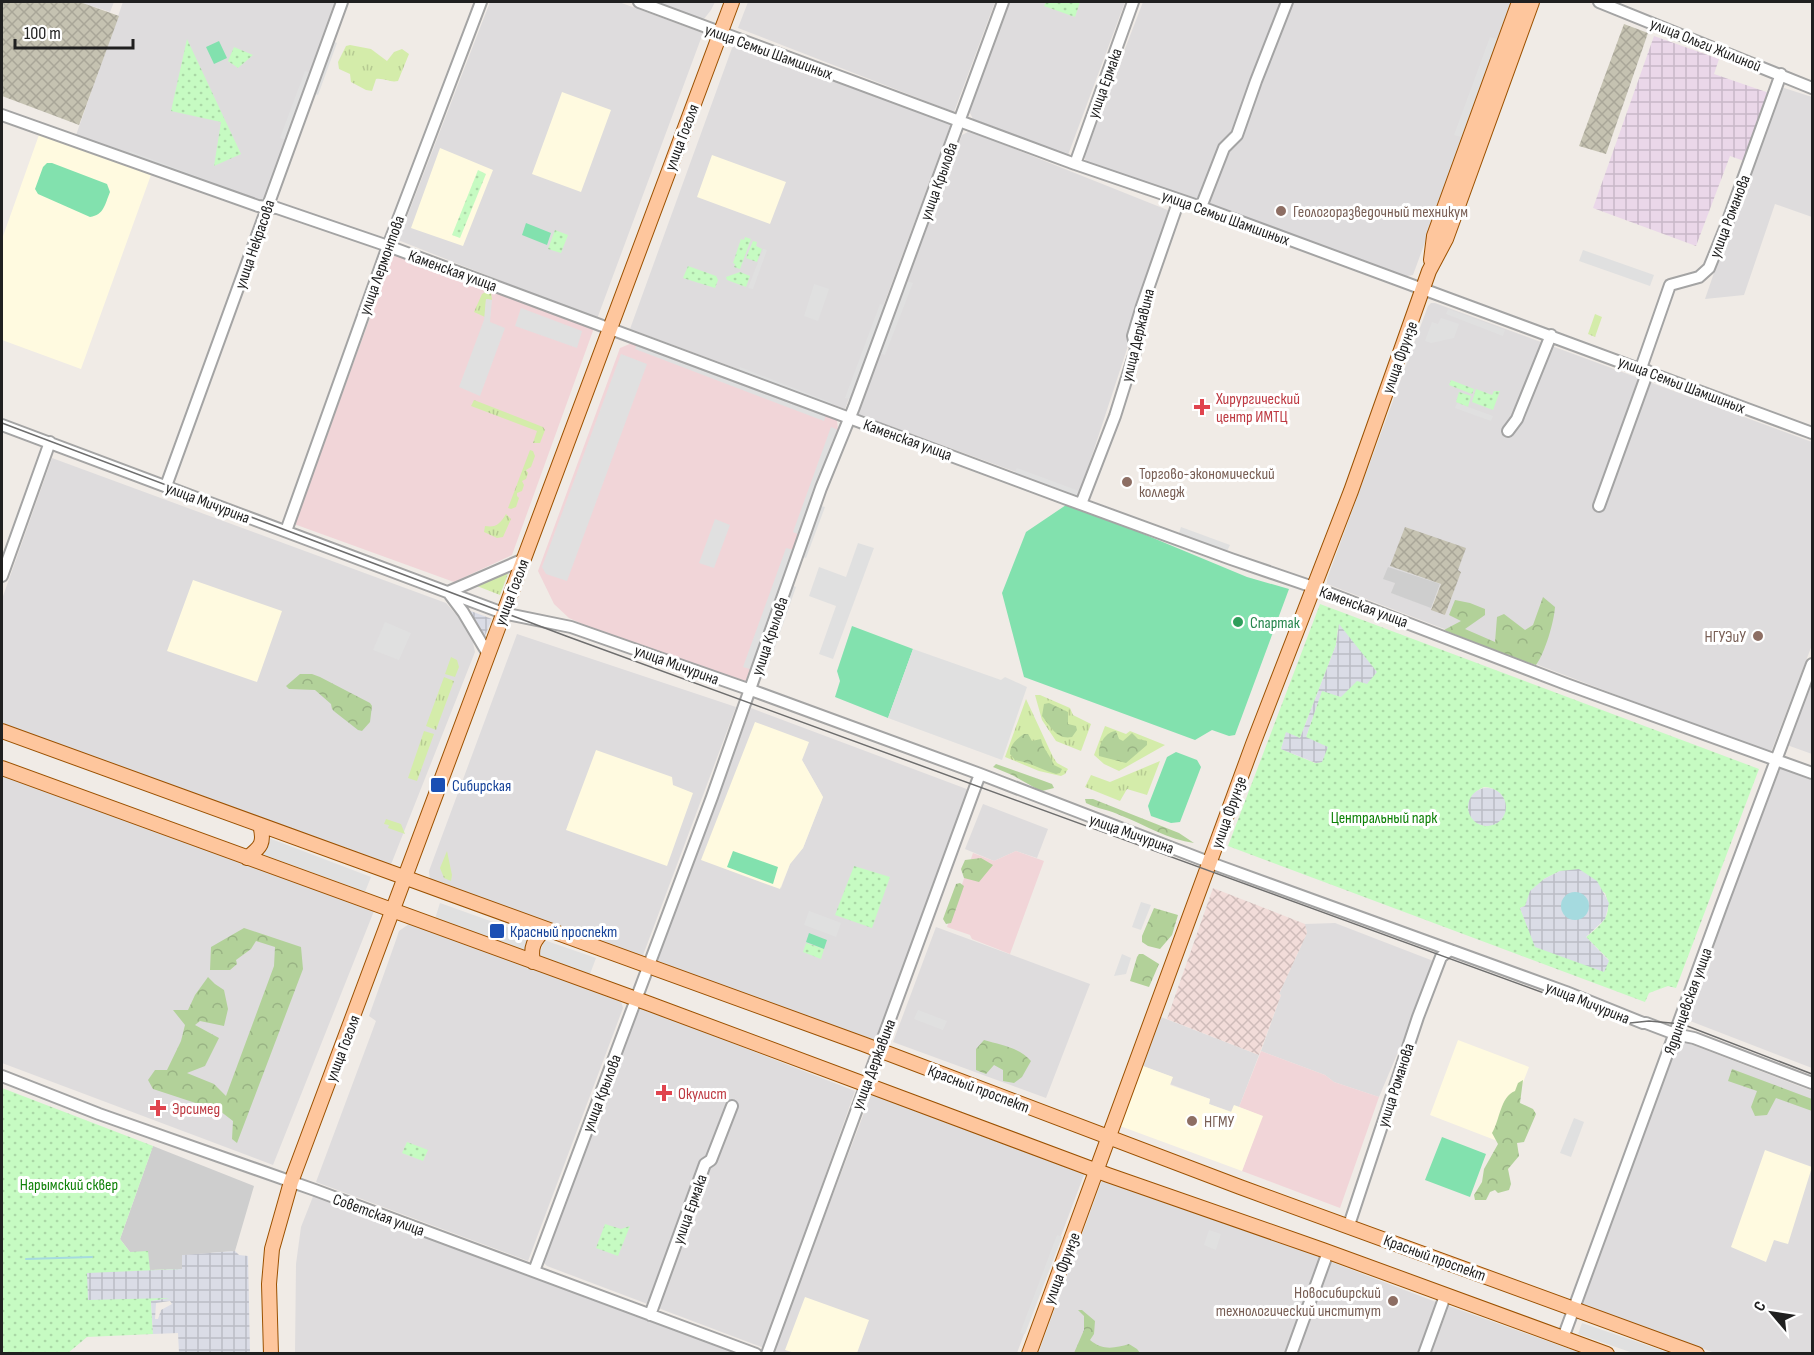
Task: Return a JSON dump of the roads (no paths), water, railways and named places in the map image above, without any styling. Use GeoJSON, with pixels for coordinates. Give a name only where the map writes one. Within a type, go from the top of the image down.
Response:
{"type":"FeatureCollection","features":[{"type":"Feature","properties":{"kind":"main road","name":"улица Гоголя"},"geometry":{"type":"LineString","coordinates":[[271,1353],[269,1284],[272,1249],[291,1182],[732,2]]}},
{"type":"Feature","properties":{"kind":"main road","name":"улица Фрунзе"},"geometry":{"type":"LineString","coordinates":[[1429,271],[1434,236],[1519,2]]}},
{"type":"Feature","properties":{"kind":"main road","name":"улица Фрунзе"},"geometry":{"type":"LineString","coordinates":[[1029,1353],[1248,755],[1355,479],[1429,271],[1446,239],[1532,2]]}},
{"type":"Feature","properties":{"kind":"main road","name":"Красный проспект"},"geometry":{"type":"LineString","coordinates":[[2,731],[878,1050],[1697,1353]]}},
{"type":"Feature","properties":{"kind":"main road","name":"Красный проспект"},"geometry":{"type":"LineString","coordinates":[[2,768],[637,999],[1097,1171],[1607,1353]]}},
{"type":"Feature","properties":{"kind":"main road"},"geometry":{"type":"LineString","coordinates":[[247,858],[259,849],[263,837],[260,825]]}},
{"type":"Feature","properties":{"kind":"main road"},"geometry":{"type":"LineString","coordinates":[[533,962],[531,950],[535,939],[545,929]]}},
{"type":"Feature","properties":{"kind":"street","name":"улица Некрасова"},"geometry":{"type":"LineString","coordinates":[[166,486],[342,2]]}},
{"type":"Feature","properties":{"kind":"street","name":"улица Лермонтова"},"geometry":{"type":"LineString","coordinates":[[286,531],[388,246],[482,2]]}},
{"type":"Feature","properties":{"kind":"street","name":"улица Семьи Шамшиных"},"geometry":{"type":"LineString","coordinates":[[639,2],[1075,164],[1201,207],[1644,369],[1812,433]]}},
{"type":"Feature","properties":{"kind":"street","name":"улица Крылова"},"geometry":{"type":"LineString","coordinates":[[534,1271],[637,999],[751,690],[821,488],[1003,2]]}},
{"type":"Feature","properties":{"kind":"street","name":"улица Ермака"},"geometry":{"type":"LineString","coordinates":[[1075,164],[1133,2]]}},
{"type":"Feature","properties":{"kind":"street"},"geometry":{"type":"LineString","coordinates":[[1201,207],[1224,148],[1237,135],[1287,2]]}},
{"type":"Feature","properties":{"kind":"street","name":"улица Ольги Жилиной"},"geometry":{"type":"LineString","coordinates":[[1599,2],[1812,88]]}},
{"type":"Feature","properties":{"kind":"street","name":"улица Романова"},"geometry":{"type":"LineString","coordinates":[[1599,506],[1670,285],[1699,277],[1709,268],[1781,74]]}},
{"type":"Feature","properties":{"kind":"street","name":"Каменская улица"},"geometry":{"type":"LineString","coordinates":[[2,115],[258,206],[277,208],[388,246],[1081,504],[1313,587],[1566,684],[1812,773]]}},
{"type":"Feature","properties":{"kind":"street","name":"улица Державина"},"geometry":{"type":"LineString","coordinates":[[1081,504],[1136,349],[1133,336],[1179,200]]}},
{"type":"Feature","properties":{"kind":"street"},"geometry":{"type":"LineString","coordinates":[[1508,431],[1517,419],[1551,335]]}},
{"type":"Feature","properties":{"kind":"street","name":"улица Мичурина"},"geometry":{"type":"LineString","coordinates":[[2,425],[503,613],[571,627],[751,690],[1210,862],[1812,1083]]}},
{"type":"Feature","properties":{"kind":"street"},"geometry":{"type":"LineString","coordinates":[[2,576],[50,442]]}},
{"type":"Feature","properties":{"kind":"street"},"geometry":{"type":"LineString","coordinates":[[488,654],[448,592],[524,559]]}},
{"type":"Feature","properties":{"kind":"street","name":"Ядринцевская улица"},"geometry":{"type":"LineString","coordinates":[[1563,1338],[1812,664]]}},
{"type":"Feature","properties":{"kind":"street","name":"улица Державина"},"geometry":{"type":"LineString","coordinates":[[767,1353],[980,774]]}},
{"type":"Feature","properties":{"kind":"street","name":"улица Романова"},"geometry":{"type":"LineString","coordinates":[[1349,1225],[1418,1017],[1441,957],[1450,950]]}},
{"type":"Feature","properties":{"kind":"street","name":"Советская улица"},"geometry":{"type":"LineString","coordinates":[[2,1076],[99,1114],[756,1353]]}},
{"type":"Feature","properties":{"kind":"street","name":"улица Ермака"},"geometry":{"type":"LineString","coordinates":[[650,1315],[705,1164],[711,1160],[732,1106]]}},
{"type":"Feature","properties":{"kind":"street"},"geometry":{"type":"LineString","coordinates":[[1291,1353],[1328,1252]]}},
{"type":"Feature","properties":{"kind":"street"},"geometry":{"type":"LineString","coordinates":[[1424,1353],[1445,1296]]}},
{"type":"Feature","properties":{"kind":"water"},"geometry":{"type":"Polygon","coordinates":[[[1575,892],[1585,896],[1589,906],[1585,916],[1575,920],[1565,916],[1561,906],[1565,896],[1575,892]]]}},
{"type":"Feature","properties":{"kind":"waterway"},"geometry":{"type":"LineString","coordinates":[[26,1259],[92,1257]]}},
{"type":"Feature","properties":{"kind":"tram line"},"geometry":{"type":"LineString","coordinates":[[2,423],[566,636],[1563,1000],[1630,1023],[1649,1021],[1682,1024],[1812,1074]]}},
{"type":"Feature","properties":{"kind":"place","name":"Геологоразведочный техникум"},"geometry":{"type":"Point","coordinates":[1281,211]}},
{"type":"Feature","properties":{"kind":"place","name":"Хирургический центр ИМТЦ"},"geometry":{"type":"Point","coordinates":[1202,407]}},
{"type":"Feature","properties":{"kind":"place","name":"Торгово-экономический колледж"},"geometry":{"type":"Point","coordinates":[1127,482]}},
{"type":"Feature","properties":{"kind":"place","name":"Спартак"},"geometry":{"type":"Point","coordinates":[1238,622]}},
{"type":"Feature","properties":{"kind":"place","name":"НГУЭиУ"},"geometry":{"type":"Point","coordinates":[1758,636]}},
{"type":"Feature","properties":{"kind":"place","name":"Сибирская"},"geometry":{"type":"Point","coordinates":[438,785]}},
{"type":"Feature","properties":{"kind":"place","name":"Красный проспект"},"geometry":{"type":"Point","coordinates":[497,931]}},
{"type":"Feature","properties":{"kind":"place","name":"Окулист"},"geometry":{"type":"Point","coordinates":[664,1093]}},
{"type":"Feature","properties":{"kind":"place","name":"Эрсимед"},"geometry":{"type":"Point","coordinates":[158,1108]}},
{"type":"Feature","properties":{"kind":"place","name":"НГМУ"},"geometry":{"type":"Point","coordinates":[1192,1121]}},
{"type":"Feature","properties":{"kind":"place","name":"Новосибирский технологический институт"},"geometry":{"type":"Point","coordinates":[1393,1301]}},
{"type":"Feature","properties":{"kind":"park label","name":"Центральный парк"},"geometry":{"type":"Point","coordinates":[1384,817]}},
{"type":"Feature","properties":{"kind":"park label","name":"Нарымский сквер"},"geometry":{"type":"Point","coordinates":[69,1184]}}]}
